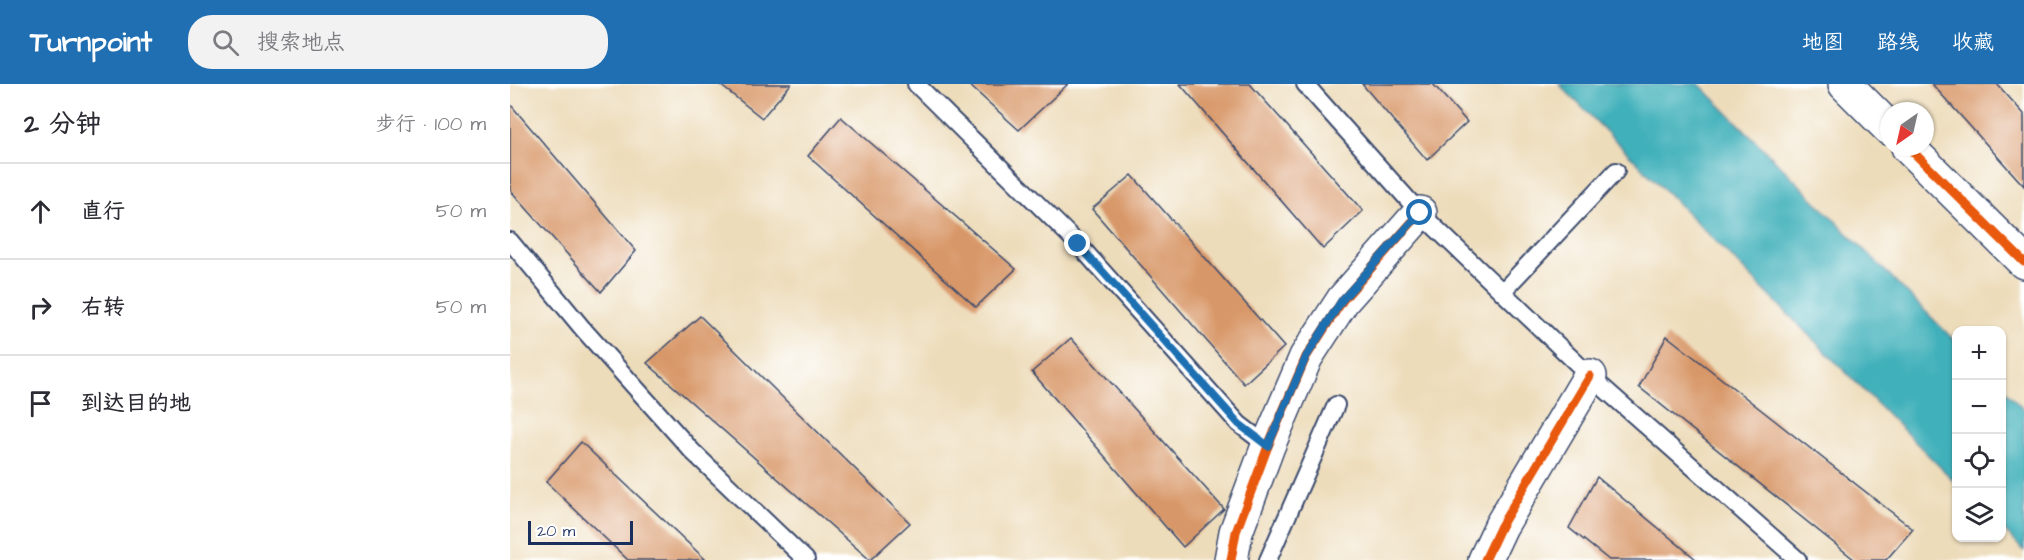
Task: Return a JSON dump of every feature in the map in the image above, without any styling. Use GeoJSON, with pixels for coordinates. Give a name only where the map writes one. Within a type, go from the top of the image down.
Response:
{"type":"FeatureCollection","features":[{"type":"Feature","properties":{"kind":"street"},"geometry":{"type":"LineString","coordinates":[[1845,84],[1880,119]]}},
{"type":"Feature","properties":{"kind":"street"},"geometry":{"type":"LineString","coordinates":[[1917,156],[2024,262]]}},
{"type":"Feature","properties":{"kind":"street"},"geometry":{"type":"LineString","coordinates":[[1231,560],[1236,532],[1268,446],[1306,357],[1342,300],[1420,213]]}},
{"type":"Feature","properties":{"kind":"street"},"geometry":{"type":"LineString","coordinates":[[1485,560],[1501,526],[1590,376]]}},
{"type":"Feature","properties":{"kind":"lane"},"geometry":{"type":"LineString","coordinates":[[916,84],[1078,244],[1239,424],[1268,446]]}},
{"type":"Feature","properties":{"kind":"lane"},"geometry":{"type":"LineString","coordinates":[[1305,84],[1420,213],[1590,376],[1798,560]]}},
{"type":"Feature","properties":{"kind":"lane"},"geometry":{"type":"LineString","coordinates":[[1502,291],[1616,171]]}},
{"type":"Feature","properties":{"kind":"lane"},"geometry":{"type":"LineString","coordinates":[[510,241],[583,328],[692,451],[806,560]]}},
{"type":"Feature","properties":{"kind":"lane"},"geometry":{"type":"LineString","coordinates":[[1268,560],[1336,405]]}},
{"type":"Feature","properties":{"kind":"water"},"geometry":{"type":"Polygon","coordinates":[[[1559,84],[1699,84],[1952,338],[1952,479],[1559,84]]]}},
{"type":"Feature","properties":{"kind":"water"},"geometry":{"type":"Polygon","coordinates":[[[2006,391],[2024,410],[2024,551],[2006,532],[2006,391]]]}},
{"type":"Feature","properties":{"kind":"building"},"geometry":{"type":"Polygon","coordinates":[[[719,84],[791,84],[762,118],[719,84]]]}},
{"type":"Feature","properties":{"kind":"building"},"geometry":{"type":"Polygon","coordinates":[[[968,84],[1068,84],[1019,130],[968,84]]]}},
{"type":"Feature","properties":{"kind":"building"},"geometry":{"type":"Polygon","coordinates":[[[1180,84],[1250,84],[1363,211],[1323,249],[1180,84]]]}},
{"type":"Feature","properties":{"kind":"building"},"geometry":{"type":"Polygon","coordinates":[[[1362,84],[1433,84],[1467,122],[1427,160],[1362,84]]]}},
{"type":"Feature","properties":{"kind":"building"},"geometry":{"type":"Polygon","coordinates":[[[1932,84],[1997,84],[2024,114],[2024,186],[1932,84]]]}},
{"type":"Feature","properties":{"kind":"building"},"geometry":{"type":"Polygon","coordinates":[[[510,104],[636,251],[601,292],[510,190],[510,104]]]}},
{"type":"Feature","properties":{"kind":"building"},"geometry":{"type":"Polygon","coordinates":[[[841,117],[1016,269],[976,307],[808,156],[841,117]]]}},
{"type":"Feature","properties":{"kind":"building"},"geometry":{"type":"Polygon","coordinates":[[[1132,175],[1284,347],[1244,384],[1092,209],[1132,175]]]}},
{"type":"Feature","properties":{"kind":"building"},"geometry":{"type":"Polygon","coordinates":[[[700,316],[910,523],[870,560],[647,363],[700,316]]]}},
{"type":"Feature","properties":{"kind":"building"},"geometry":{"type":"Polygon","coordinates":[[[1667,336],[1913,529],[1886,560],[1855,560],[1639,387],[1667,336]]]}},
{"type":"Feature","properties":{"kind":"building"},"geometry":{"type":"Polygon","coordinates":[[[1071,338],[1224,509],[1183,547],[1032,372],[1071,338]]]}},
{"type":"Feature","properties":{"kind":"building"},"geometry":{"type":"Polygon","coordinates":[[[581,442],[706,560],[628,560],[546,482],[581,442]]]}},
{"type":"Feature","properties":{"kind":"building"},"geometry":{"type":"Polygon","coordinates":[[[1597,477],[1697,560],[1609,560],[1569,528],[1597,477]]]}},
{"type":"Feature","properties":{"kind":"cycle path"},"geometry":{"type":"LineString","coordinates":[[1917,156],[2024,262]]}},
{"type":"Feature","properties":{"kind":"cycle path"},"geometry":{"type":"LineString","coordinates":[[1231,560],[1236,532],[1268,446],[1306,357],[1343,300],[1420,213]]}},
{"type":"Feature","properties":{"kind":"cycle path"},"geometry":{"type":"LineString","coordinates":[[1485,560],[1501,526],[1590,376]]}},
{"type":"Feature","properties":{"kind":"route"},"geometry":{"type":"LineString","coordinates":[[1078,244],[1239,424],[1268,446],[1306,357],[1342,300],[1420,213]]}}]}
